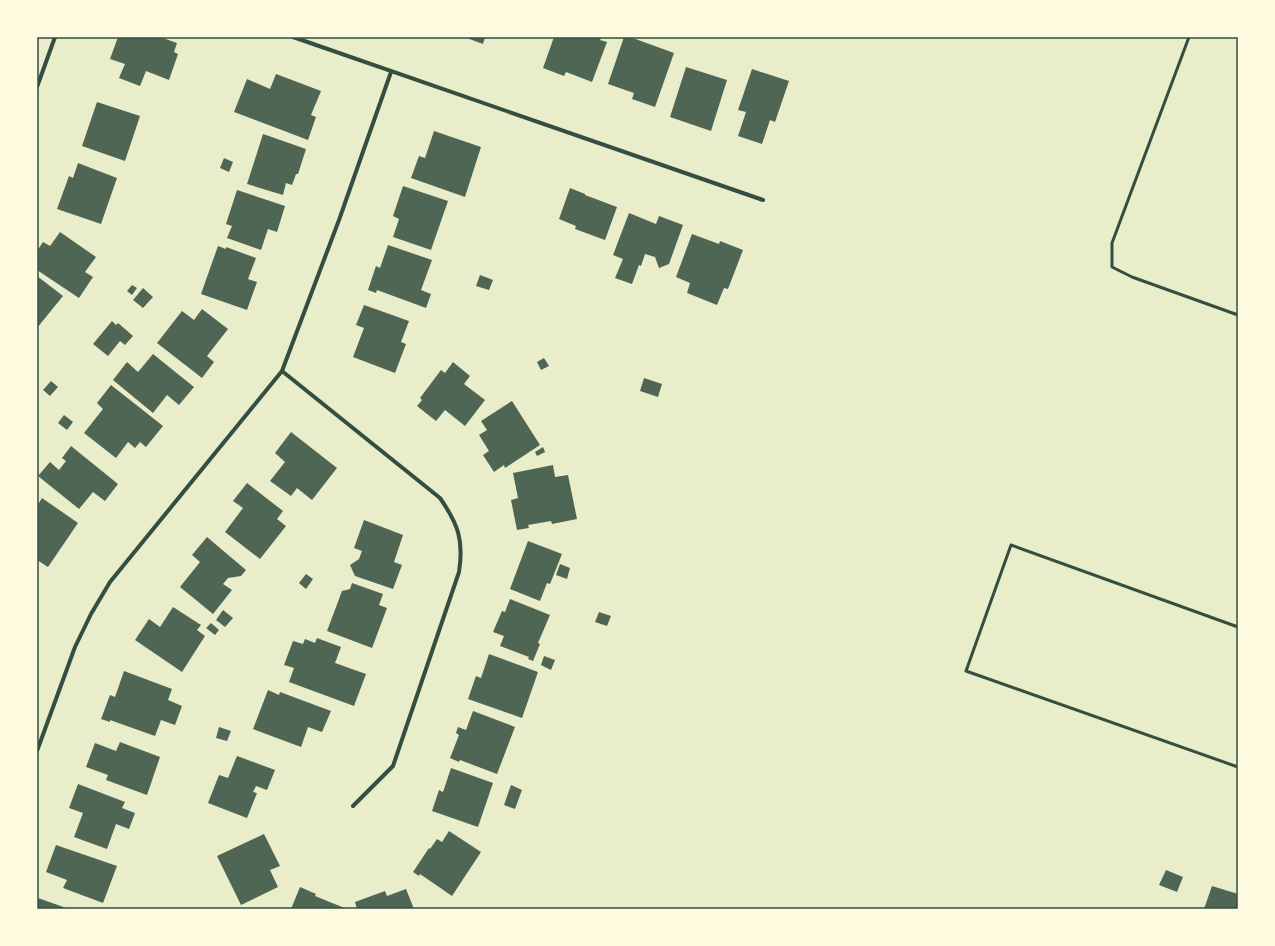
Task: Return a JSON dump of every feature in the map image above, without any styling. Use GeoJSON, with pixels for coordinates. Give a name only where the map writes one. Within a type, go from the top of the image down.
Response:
{"type":"FeatureCollection","features":[{"type":"Feature","properties":{"kind":"street"},"geometry":{"type":"LineString","coordinates":[[37,88],[55,37]]}},
{"type":"Feature","properties":{"kind":"street"},"geometry":{"type":"LineString","coordinates":[[293,37],[763,200]]}},
{"type":"Feature","properties":{"kind":"street"},"geometry":{"type":"LineString","coordinates":[[37,751],[75,647],[91,614],[110,582],[282,371],[339,220],[391,72]]}},
{"type":"Feature","properties":{"kind":"street"},"geometry":{"type":"LineString","coordinates":[[282,371],[440,498],[452,516],[460,536],[461,556],[459,572],[393,766],[353,806]]}},
{"type":"Feature","properties":{"kind":"lane"},"geometry":{"type":"LineString","coordinates":[[1189,37],[1112,243],[1112,267],[1132,277],[1238,314]]}},
{"type":"Feature","properties":{"kind":"lane"},"geometry":{"type":"LineString","coordinates":[[1238,627],[1011,544],[966,671],[1238,767]]}},
{"type":"Feature","properties":{"kind":"building"},"geometry":{"type":"Polygon","coordinates":[[[118,37],[160,37],[177,43],[174,52],[178,54],[169,80],[146,71],[140,86],[119,78],[125,64],[110,59],[118,37]]]}},
{"type":"Feature","properties":{"kind":"building"},"geometry":{"type":"Polygon","coordinates":[[[464,37],[485,37],[483,44],[464,37]]]}},
{"type":"Feature","properties":{"kind":"building"},"geometry":{"type":"Polygon","coordinates":[[[554,37],[602,37],[600,40],[607,42],[592,82],[566,72],[564,76],[543,68],[554,37]]]}},
{"type":"Feature","properties":{"kind":"building"},"geometry":{"type":"Polygon","coordinates":[[[624,37],[630,37],[674,53],[655,107],[632,99],[634,93],[608,84],[624,37]]]}},
{"type":"Feature","properties":{"kind":"building"},"geometry":{"type":"Polygon","coordinates":[[[686,67],[727,80],[711,131],[670,117],[686,67]]]}},
{"type":"Feature","properties":{"kind":"building"},"geometry":{"type":"Polygon","coordinates":[[[752,69],[789,81],[775,122],[770,120],[762,144],[738,136],[746,112],[738,110],[752,69]]]}},
{"type":"Feature","properties":{"kind":"building"},"geometry":{"type":"Polygon","coordinates":[[[276,74],[321,91],[311,115],[316,117],[308,140],[234,112],[247,79],[270,89],[276,74]]]}},
{"type":"Feature","properties":{"kind":"building"},"geometry":{"type":"Polygon","coordinates":[[[97,102],[140,116],[125,161],[82,146],[97,102]]]}},
{"type":"Feature","properties":{"kind":"building"},"geometry":{"type":"Polygon","coordinates":[[[434,131],[481,147],[465,197],[411,178],[419,156],[425,158],[434,131]]]}},
{"type":"Feature","properties":{"kind":"building"},"geometry":{"type":"Polygon","coordinates":[[[263,134],[306,149],[298,174],[296,174],[292,185],[286,183],[283,195],[247,184],[263,134]]]}},
{"type":"Feature","properties":{"kind":"building"},"geometry":{"type":"Polygon","coordinates":[[[224,158],[233,162],[229,172],[220,168],[224,158]]]}},
{"type":"Feature","properties":{"kind":"building"},"geometry":{"type":"Polygon","coordinates":[[[78,163],[117,178],[101,224],[57,209],[69,176],[73,178],[78,163]]]}},
{"type":"Feature","properties":{"kind":"building"},"geometry":{"type":"Polygon","coordinates":[[[403,186],[448,201],[431,250],[393,237],[399,219],[393,216],[403,186]]]}},
{"type":"Feature","properties":{"kind":"building"},"geometry":{"type":"Polygon","coordinates":[[[570,188],[617,207],[605,240],[575,229],[576,226],[559,219],[570,188]]]}},
{"type":"Feature","properties":{"kind":"building"},"geometry":{"type":"Polygon","coordinates":[[[237,190],[285,206],[277,232],[268,229],[261,250],[227,238],[232,226],[226,224],[237,190]]]}},
{"type":"Feature","properties":{"kind":"building"},"geometry":{"type":"Polygon","coordinates":[[[629,213],[656,224],[659,216],[683,225],[669,264],[659,268],[655,257],[645,254],[632,284],[615,278],[623,259],[613,255],[629,213]]]}},
{"type":"Feature","properties":{"kind":"building"},"geometry":{"type":"Polygon","coordinates":[[[60,232],[96,257],[85,272],[93,277],[79,298],[37,270],[37,251],[43,242],[50,246],[60,232]]]}},
{"type":"Feature","properties":{"kind":"building"},"geometry":{"type":"Polygon","coordinates":[[[692,234],[719,244],[720,241],[743,250],[728,289],[724,288],[717,305],[687,293],[690,283],[676,277],[692,234]]]}},
{"type":"Feature","properties":{"kind":"building"},"geometry":{"type":"Polygon","coordinates":[[[388,245],[432,260],[421,290],[431,294],[426,308],[377,290],[376,293],[368,290],[376,266],[380,268],[388,245]]]}},
{"type":"Feature","properties":{"kind":"building"},"geometry":{"type":"Polygon","coordinates":[[[218,246],[226,249],[226,247],[256,258],[248,279],[257,282],[247,310],[201,294],[218,246]]]}},
{"type":"Feature","properties":{"kind":"building"},"geometry":{"type":"Polygon","coordinates":[[[480,275],[493,280],[489,290],[476,286],[480,275]]]}},
{"type":"Feature","properties":{"kind":"building"},"geometry":{"type":"Polygon","coordinates":[[[37,276],[63,296],[37,328],[37,276]]]}},
{"type":"Feature","properties":{"kind":"building"},"geometry":{"type":"Polygon","coordinates":[[[132,285],[137,288],[132,295],[127,291],[132,285]]]}},
{"type":"Feature","properties":{"kind":"building"},"geometry":{"type":"Polygon","coordinates":[[[143,288],[153,297],[143,308],[133,300],[143,288]]]}},
{"type":"Feature","properties":{"kind":"building"},"geometry":{"type":"Polygon","coordinates":[[[364,305],[409,321],[401,342],[406,344],[395,373],[353,357],[364,328],[356,325],[364,305]]]}},
{"type":"Feature","properties":{"kind":"building"},"geometry":{"type":"Polygon","coordinates":[[[202,309],[228,329],[207,356],[214,362],[202,378],[157,343],[182,311],[194,320],[202,309]]]}},
{"type":"Feature","properties":{"kind":"building"},"geometry":{"type":"Polygon","coordinates":[[[112,321],[116,325],[118,323],[133,336],[125,345],[120,341],[108,356],[93,344],[112,321]]]}},
{"type":"Feature","properties":{"kind":"building"},"geometry":{"type":"Polygon","coordinates":[[[153,354],[194,387],[179,405],[167,395],[153,413],[113,380],[127,362],[138,372],[153,354]]]}},
{"type":"Feature","properties":{"kind":"building"},"geometry":{"type":"Polygon","coordinates":[[[544,358],[549,366],[541,370],[537,362],[544,358]]]}},
{"type":"Feature","properties":{"kind":"building"},"geometry":{"type":"Polygon","coordinates":[[[453,362],[470,376],[464,384],[485,400],[465,426],[445,410],[436,421],[417,406],[422,400],[420,398],[441,370],[445,373],[453,362]]]}},
{"type":"Feature","properties":{"kind":"building"},"geometry":{"type":"Polygon","coordinates":[[[644,378],[662,384],[658,397],[640,391],[644,378]]]}},
{"type":"Feature","properties":{"kind":"building"},"geometry":{"type":"Polygon","coordinates":[[[51,381],[58,387],[50,396],[43,390],[51,381]]]}},
{"type":"Feature","properties":{"kind":"building"},"geometry":{"type":"Polygon","coordinates":[[[111,385],[163,426],[146,447],[140,442],[135,448],[128,442],[116,458],[84,433],[103,409],[97,403],[111,385]]]}},
{"type":"Feature","properties":{"kind":"building"},"geometry":{"type":"Polygon","coordinates":[[[512,401],[540,445],[505,468],[504,465],[494,472],[483,455],[489,451],[479,435],[487,430],[481,421],[512,401]]]}},
{"type":"Feature","properties":{"kind":"building"},"geometry":{"type":"Polygon","coordinates":[[[64,415],[73,422],[67,430],[58,423],[64,415]]]}},
{"type":"Feature","properties":{"kind":"building"},"geometry":{"type":"Polygon","coordinates":[[[291,432],[337,468],[312,500],[297,488],[291,496],[270,481],[285,462],[275,453],[291,432]]]}},
{"type":"Feature","properties":{"kind":"building"},"geometry":{"type":"Polygon","coordinates":[[[71,446],[118,484],[105,501],[93,492],[79,509],[38,476],[50,462],[59,470],[66,461],[62,458],[71,446]]]}},
{"type":"Feature","properties":{"kind":"building"},"geometry":{"type":"Polygon","coordinates":[[[543,447],[545,452],[537,456],[535,452],[543,447]]]}},
{"type":"Feature","properties":{"kind":"building"},"geometry":{"type":"Polygon","coordinates":[[[553,465],[555,477],[568,475],[577,519],[552,524],[551,521],[528,525],[529,528],[517,530],[511,500],[518,498],[513,473],[553,465]]]}},
{"type":"Feature","properties":{"kind":"building"},"geometry":{"type":"Polygon","coordinates":[[[247,483],[283,511],[277,519],[286,526],[260,559],[225,532],[243,508],[233,501],[247,483]]]}},
{"type":"Feature","properties":{"kind":"building"},"geometry":{"type":"Polygon","coordinates":[[[42,498],[78,523],[48,567],[37,560],[37,506],[42,498]]]}},
{"type":"Feature","properties":{"kind":"building"},"geometry":{"type":"Polygon","coordinates":[[[364,520],[403,535],[394,562],[402,565],[393,589],[355,576],[350,565],[359,559],[362,551],[354,548],[364,520]]]}},
{"type":"Feature","properties":{"kind":"building"},"geometry":{"type":"Polygon","coordinates":[[[207,537],[246,570],[241,576],[228,578],[223,584],[232,590],[213,614],[180,587],[200,562],[192,555],[207,537]]]}},
{"type":"Feature","properties":{"kind":"building"},"geometry":{"type":"Polygon","coordinates":[[[528,541],[562,554],[550,584],[547,583],[540,601],[510,589],[528,541]]]}},
{"type":"Feature","properties":{"kind":"building"},"geometry":{"type":"Polygon","coordinates":[[[560,564],[570,568],[567,579],[556,575],[560,564]]]}},
{"type":"Feature","properties":{"kind":"building"},"geometry":{"type":"Polygon","coordinates":[[[306,574],[313,579],[306,589],[299,583],[306,574]]]}},
{"type":"Feature","properties":{"kind":"building"},"geometry":{"type":"Polygon","coordinates":[[[352,583],[383,594],[379,605],[387,608],[372,648],[327,631],[342,591],[350,589],[352,583]]]}},
{"type":"Feature","properties":{"kind":"building"},"geometry":{"type":"Polygon","coordinates":[[[510,599],[550,615],[538,643],[540,644],[533,661],[528,659],[529,657],[500,646],[504,636],[493,632],[502,611],[505,612],[510,599]]]}},
{"type":"Feature","properties":{"kind":"building"},"geometry":{"type":"Polygon","coordinates":[[[173,607],[201,625],[197,630],[205,636],[182,672],[135,640],[149,619],[160,627],[173,607]]]}},
{"type":"Feature","properties":{"kind":"building"},"geometry":{"type":"Polygon","coordinates":[[[223,610],[233,618],[225,627],[216,620],[223,610]]]}},
{"type":"Feature","properties":{"kind":"building"},"geometry":{"type":"Polygon","coordinates":[[[599,612],[611,616],[607,626],[595,622],[599,612]]]}},
{"type":"Feature","properties":{"kind":"building"},"geometry":{"type":"Polygon","coordinates":[[[211,623],[219,630],[215,635],[206,628],[211,623]]]}},
{"type":"Feature","properties":{"kind":"building"},"geometry":{"type":"Polygon","coordinates":[[[317,638],[341,647],[335,663],[366,674],[354,706],[289,682],[294,668],[284,665],[293,641],[303,644],[305,639],[315,643],[317,638]]]}},
{"type":"Feature","properties":{"kind":"building"},"geometry":{"type":"Polygon","coordinates":[[[489,654],[538,672],[522,718],[468,699],[476,676],[481,678],[489,654]]]}},
{"type":"Feature","properties":{"kind":"building"},"geometry":{"type":"Polygon","coordinates":[[[544,656],[555,660],[551,670],[541,665],[544,656]]]}},
{"type":"Feature","properties":{"kind":"building"},"geometry":{"type":"Polygon","coordinates":[[[124,671],[172,689],[168,700],[182,706],[175,725],[161,720],[155,736],[110,720],[110,722],[101,719],[110,695],[115,697],[124,671]]]}},
{"type":"Feature","properties":{"kind":"building"},"geometry":{"type":"Polygon","coordinates":[[[268,690],[279,695],[280,692],[331,711],[322,732],[308,727],[301,747],[253,729],[268,690]]]}},
{"type":"Feature","properties":{"kind":"building"},"geometry":{"type":"Polygon","coordinates":[[[473,711],[515,727],[497,774],[460,760],[459,762],[450,758],[459,735],[456,733],[458,727],[466,730],[473,711]]]}},
{"type":"Feature","properties":{"kind":"building"},"geometry":{"type":"Polygon","coordinates":[[[219,727],[231,731],[227,741],[216,738],[219,727]]]}},
{"type":"Feature","properties":{"kind":"building"},"geometry":{"type":"Polygon","coordinates":[[[120,742],[160,757],[147,795],[106,780],[108,775],[86,767],[95,743],[116,751],[120,742]]]}},
{"type":"Feature","properties":{"kind":"building"},"geometry":{"type":"Polygon","coordinates":[[[237,756],[275,770],[267,790],[256,786],[253,792],[257,793],[247,818],[208,803],[219,775],[228,778],[237,756]]]}},
{"type":"Feature","properties":{"kind":"building"},"geometry":{"type":"Polygon","coordinates":[[[451,768],[493,783],[478,827],[432,811],[439,790],[443,792],[451,768]]]}},
{"type":"Feature","properties":{"kind":"building"},"geometry":{"type":"Polygon","coordinates":[[[78,784],[125,802],[122,808],[135,813],[129,829],[116,824],[107,849],[74,837],[83,813],[69,808],[78,784]]]}},
{"type":"Feature","properties":{"kind":"building"},"geometry":{"type":"Polygon","coordinates":[[[511,785],[522,790],[515,809],[504,805],[511,785]]]}},
{"type":"Feature","properties":{"kind":"building"},"geometry":{"type":"Polygon","coordinates":[[[449,831],[481,852],[452,896],[420,874],[419,876],[413,872],[429,848],[430,849],[437,839],[442,842],[449,831]]]}},
{"type":"Feature","properties":{"kind":"building"},"geometry":{"type":"Polygon","coordinates":[[[264,834],[280,866],[270,870],[278,887],[241,905],[217,856],[264,834]]]}},
{"type":"Feature","properties":{"kind":"building"},"geometry":{"type":"Polygon","coordinates":[[[56,845],[117,866],[103,903],[63,888],[67,880],[46,872],[56,845]]]}},
{"type":"Feature","properties":{"kind":"building"},"geometry":{"type":"Polygon","coordinates":[[[1166,870],[1183,877],[1177,892],[1159,885],[1166,870]]]}},
{"type":"Feature","properties":{"kind":"building"},"geometry":{"type":"Polygon","coordinates":[[[1212,886],[1238,894],[1238,909],[1204,909],[1212,886]]]}},
{"type":"Feature","properties":{"kind":"building"},"geometry":{"type":"Polygon","coordinates":[[[300,887],[316,894],[315,896],[347,909],[291,909],[300,887]]]}},
{"type":"Feature","properties":{"kind":"building"},"geometry":{"type":"Polygon","coordinates":[[[406,889],[414,909],[357,909],[355,902],[385,891],[387,896],[406,889]]]}},
{"type":"Feature","properties":{"kind":"building"},"geometry":{"type":"Polygon","coordinates":[[[38,898],[69,909],[37,909],[38,898]]]}}]}
